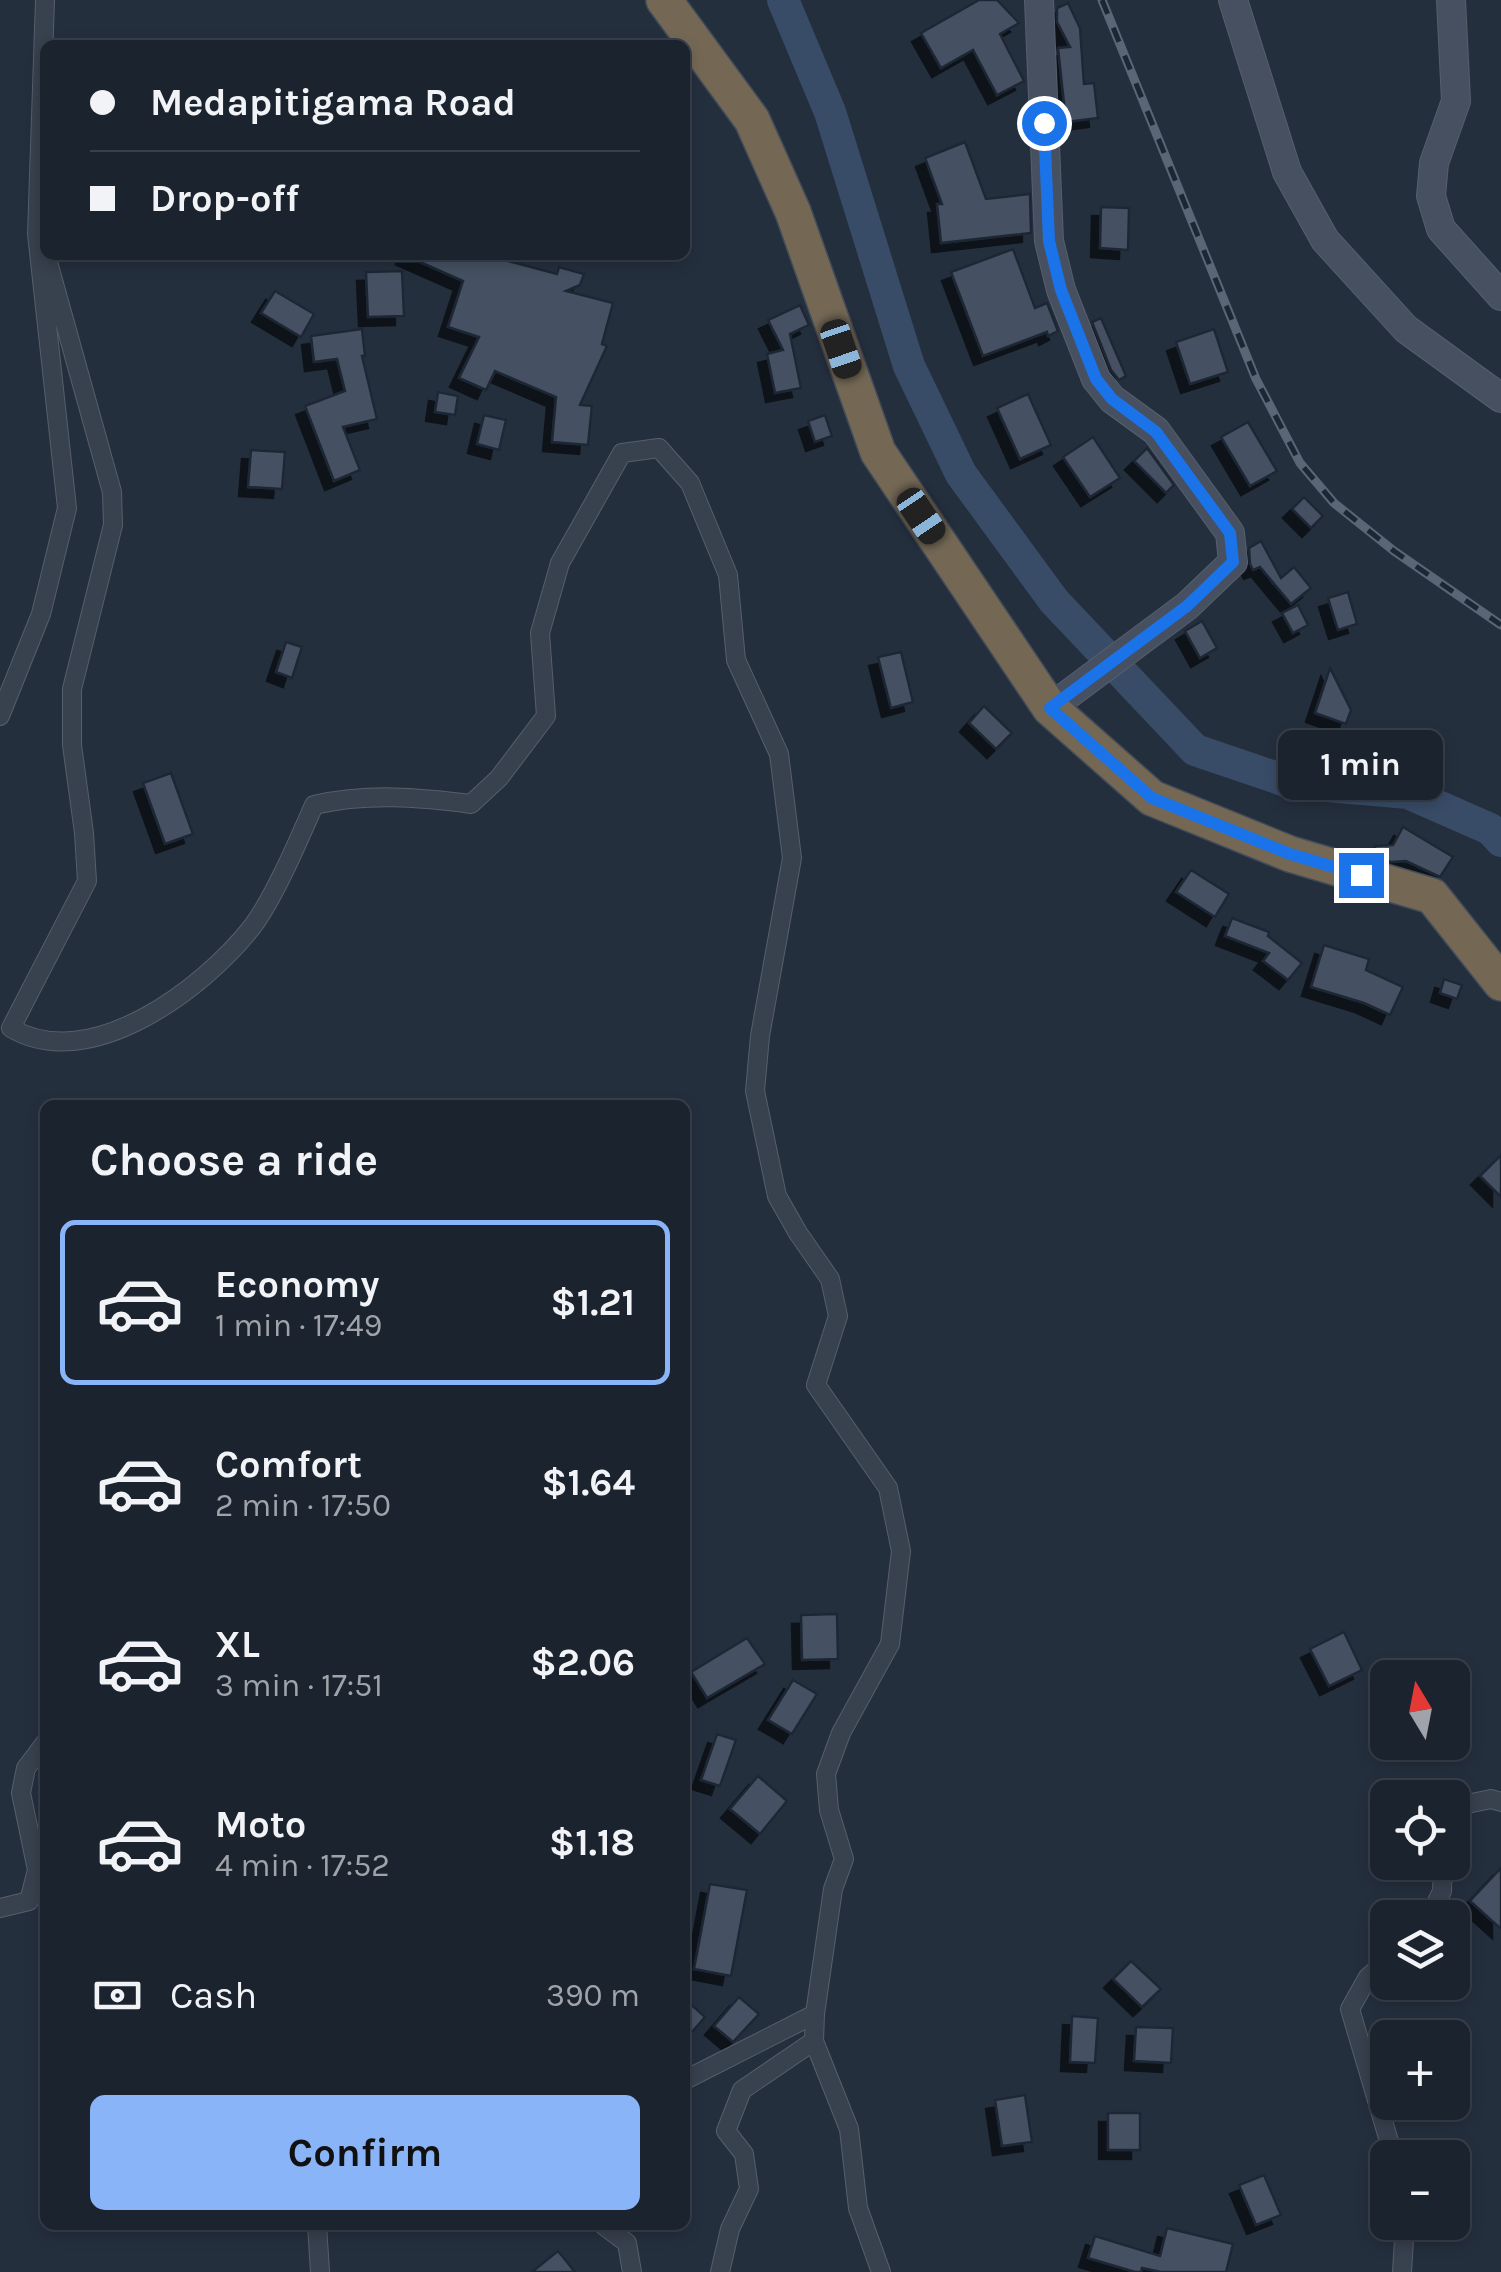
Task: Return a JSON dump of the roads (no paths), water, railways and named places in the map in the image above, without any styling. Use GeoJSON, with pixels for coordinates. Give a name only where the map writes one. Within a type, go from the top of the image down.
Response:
{"type":"FeatureCollection","features":[{"type":"Feature","properties":{"kind":"highway"},"geometry":{"type":"LineString","coordinates":[[664,0],[752,120],[792,212],[878,452],[1050,708],[1152,798],[1290,854],[1432,896],[1501,983]]}},
{"type":"Feature","properties":{"kind":"street"},"geometry":{"type":"LineString","coordinates":[[44,40],[45,0]]}},
{"type":"Feature","properties":{"kind":"street"},"geometry":{"type":"LineString","coordinates":[[1039,0],[1049,241],[1061,290],[1096,379],[1112,399],[1156,432],[1230,533],[1233,562],[1187,606],[1050,708]]}},
{"type":"Feature","properties":{"kind":"street"},"geometry":{"type":"LineString","coordinates":[[1233,0],[1286,172],[1325,240],[1406,329],[1501,398]]}},
{"type":"Feature","properties":{"kind":"street"},"geometry":{"type":"LineString","coordinates":[[1451,0],[1456,101],[1434,163],[1431,196],[1441,229],[1501,296]]}},
{"type":"Feature","properties":{"kind":"street"},"geometry":{"type":"LineString","coordinates":[[0,716],[41,614],[67,508],[37,234],[40,146]]}},
{"type":"Feature","properties":{"kind":"street"},"geometry":{"type":"LineString","coordinates":[[37,234],[40,242]]}},
{"type":"Feature","properties":{"kind":"street"},"geometry":{"type":"LineString","coordinates":[[47,260],[112,492],[113,525],[72,689],[72,744],[86,881],[11,1028],[30,1039],[88,1041],[180,998],[254,926],[314,804],[372,796],[470,804],[499,778],[546,716],[540,633],[560,564],[622,453],[658,448],[690,484],[728,575],[736,660],[780,754],[792,858],[760,1036],[755,1091],[778,1196],[830,1279],[838,1316],[816,1385],[888,1488],[902,1552],[890,1644],[841,1733],[826,1774],[828,1810],[844,1859],[833,1889],[814,2041],[849,2130],[858,2208],[881,2272]]}},
{"type":"Feature","properties":{"kind":"street"},"geometry":{"type":"LineString","coordinates":[[0,1908],[29,1902],[37,1870],[21,1793],[26,1768],[40,1750]]}},
{"type":"Feature","properties":{"kind":"street"},"geometry":{"type":"LineString","coordinates":[[1470,1803],[1491,1799],[1501,1802]]}},
{"type":"Feature","properties":{"kind":"street"},"geometry":{"type":"LineString","coordinates":[[1370,1976],[1350,2009],[1389,2140]]}},
{"type":"Feature","properties":{"kind":"street"},"geometry":{"type":"LineString","coordinates":[[690,2077],[815,2014]]}},
{"type":"Feature","properties":{"kind":"street"},"geometry":{"type":"LineString","coordinates":[[720,2272],[730,2228],[750,2189],[744,2154],[726,2131],[742,2090],[814,2041]]}},
{"type":"Feature","properties":{"kind":"street"},"geometry":{"type":"LineString","coordinates":[[317,2230],[320,2272]]}},
{"type":"Feature","properties":{"kind":"street"},"geometry":{"type":"LineString","coordinates":[[610,2230],[627,2243],[632,2272]]}},
{"type":"Feature","properties":{"kind":"street"},"geometry":{"type":"LineString","coordinates":[[1402,2272],[1404,2240]]}},
{"type":"Feature","properties":{"kind":"waterway"},"geometry":{"type":"LineString","coordinates":[[783,0],[830,112],[909,366],[961,474],[1054,601],[1195,750],[1292,783],[1408,793],[1490,829],[1501,841]]}},
{"type":"Feature","properties":{"kind":"railway"},"geometry":{"type":"LineString","coordinates":[[1102,0],[1256,379],[1300,463],[1334,503],[1394,551],[1501,625]]}}]}
